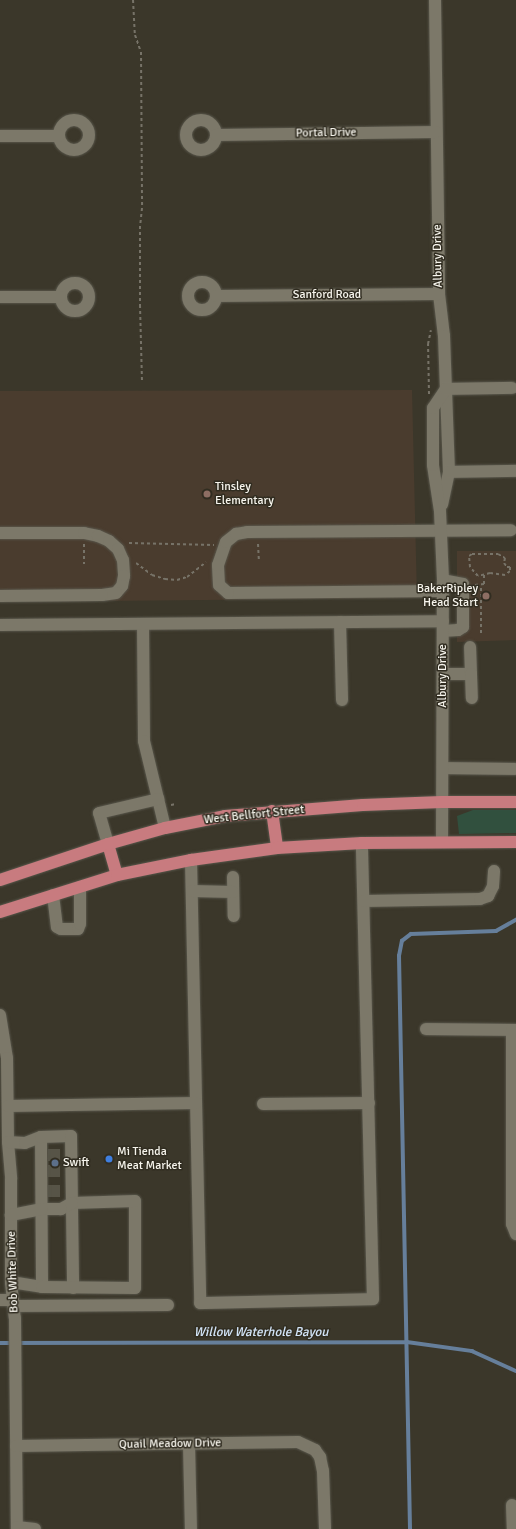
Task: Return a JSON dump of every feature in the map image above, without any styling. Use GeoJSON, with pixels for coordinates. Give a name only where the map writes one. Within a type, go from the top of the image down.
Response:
{"type":"FeatureCollection","features":[{"type":"Feature","properties":{"kind":"main road","name":"West Bellfort Street"},"geometry":{"type":"LineString","coordinates":[[0,880],[108,844],[165,828],[224,816],[272,811],[442,802],[516,802]]}},
{"type":"Feature","properties":{"kind":"main road"},"geometry":{"type":"LineString","coordinates":[[272,811],[277,848]]}},
{"type":"Feature","properties":{"kind":"main road"},"geometry":{"type":"LineString","coordinates":[[0,912],[117,875],[191,860],[277,848],[362,843],[442,841],[516,842]]}},
{"type":"Feature","properties":{"kind":"main road"},"geometry":{"type":"LineString","coordinates":[[108,844],[117,875]]}},
{"type":"Feature","properties":{"kind":"street","name":"Albury Drive"},"geometry":{"type":"LineString","coordinates":[[435,0],[439,294],[444,336],[449,472],[440,511]]}},
{"type":"Feature","properties":{"kind":"street","name":"Portal Drive"},"geometry":{"type":"LineString","coordinates":[[216,135],[436,132]]}},
{"type":"Feature","properties":{"kind":"street"},"geometry":{"type":"LineString","coordinates":[[0,136],[59,136]]}},
{"type":"Feature","properties":{"kind":"street","name":"Sanford Road"},"geometry":{"type":"LineString","coordinates":[[216,296],[439,294]]}},
{"type":"Feature","properties":{"kind":"street"},"geometry":{"type":"LineString","coordinates":[[0,297],[60,297]]}},
{"type":"Feature","properties":{"kind":"street"},"geometry":{"type":"LineString","coordinates":[[432,408],[446,388],[512,388]]}},
{"type":"Feature","properties":{"kind":"street","name":"Albury Drive"},"geometry":{"type":"LineString","coordinates":[[432,408],[433,465],[440,511],[443,586],[442,841]]}},
{"type":"Feature","properties":{"kind":"street"},"geometry":{"type":"LineString","coordinates":[[449,472],[516,471]]}},
{"type":"Feature","properties":{"kind":"street"},"geometry":{"type":"LineString","coordinates":[[0,625],[340,622],[443,626],[458,630],[463,627],[463,584],[443,586],[228,592],[219,585],[218,565],[221,551],[226,542],[236,534],[258,530],[510,530]]}},
{"type":"Feature","properties":{"kind":"street"},"geometry":{"type":"LineString","coordinates":[[0,534],[84,533],[98,536],[109,541],[118,549],[123,560],[122,586],[116,593],[0,596]]}},
{"type":"Feature","properties":{"kind":"street"},"geometry":{"type":"LineString","coordinates":[[340,622],[342,700]]}},
{"type":"Feature","properties":{"kind":"street"},"geometry":{"type":"LineString","coordinates":[[143,624],[144,741],[165,828]]}},
{"type":"Feature","properties":{"kind":"street"},"geometry":{"type":"LineString","coordinates":[[470,647],[472,698]]}},
{"type":"Feature","properties":{"kind":"street"},"geometry":{"type":"LineString","coordinates":[[443,674],[471,674]]}},
{"type":"Feature","properties":{"kind":"street"},"geometry":{"type":"LineString","coordinates":[[443,768],[515,769]]}},
{"type":"Feature","properties":{"kind":"street"},"geometry":{"type":"LineString","coordinates":[[108,844],[99,813],[158,799]]}},
{"type":"Feature","properties":{"kind":"street"},"geometry":{"type":"LineString","coordinates":[[191,860],[200,1303],[373,1299],[362,843]]}},
{"type":"Feature","properties":{"kind":"street"},"geometry":{"type":"LineString","coordinates":[[364,901],[480,899],[488,896],[493,886],[494,871]]}},
{"type":"Feature","properties":{"kind":"street"},"geometry":{"type":"LineString","coordinates":[[233,877],[234,916]]}},
{"type":"Feature","properties":{"kind":"street"},"geometry":{"type":"LineString","coordinates":[[53,895],[57,927],[61,929],[78,929],[80,924],[80,887]]}},
{"type":"Feature","properties":{"kind":"street"},"geometry":{"type":"LineString","coordinates":[[192,891],[233,892]]}},
{"type":"Feature","properties":{"kind":"street","name":"Bob White Drive"},"geometry":{"type":"LineString","coordinates":[[0,1016],[7,1058],[4,1092],[8,1106],[6,1179],[11,1215],[11,1282],[14,1308],[17,1528]]}},
{"type":"Feature","properties":{"kind":"street"},"geometry":{"type":"LineString","coordinates":[[426,1029],[514,1030],[512,1224],[516,1234]]}},
{"type":"Feature","properties":{"kind":"street"},"geometry":{"type":"LineString","coordinates":[[8,1106],[196,1102]]}},
{"type":"Feature","properties":{"kind":"street"},"geometry":{"type":"LineString","coordinates":[[263,1104],[369,1103]]}},
{"type":"Feature","properties":{"kind":"street"},"geometry":{"type":"LineString","coordinates":[[8,1142],[25,1143],[41,1137],[71,1136],[67,1155],[67,1171],[73,1288]]}},
{"type":"Feature","properties":{"kind":"street"},"geometry":{"type":"LineString","coordinates":[[41,1137],[45,1155],[45,1191],[42,1209],[42,1287]]}},
{"type":"Feature","properties":{"kind":"street"},"geometry":{"type":"LineString","coordinates":[[11,1215],[42,1209],[61,1209],[68,1194]]}},
{"type":"Feature","properties":{"kind":"street"},"geometry":{"type":"LineString","coordinates":[[11,1282],[42,1287],[135,1288],[135,1201],[68,1194]]}},
{"type":"Feature","properties":{"kind":"street"},"geometry":{"type":"LineString","coordinates":[[0,1300],[14,1308],[168,1305]]}},
{"type":"Feature","properties":{"kind":"street","name":"Quail Meadow Drive"},"geometry":{"type":"LineString","coordinates":[[16,1446],[298,1442],[315,1450],[320,1457],[324,1471],[325,1529]]}},
{"type":"Feature","properties":{"kind":"street"},"geometry":{"type":"LineString","coordinates":[[189,1444],[191,1529]]}},
{"type":"Feature","properties":{"kind":"street"},"geometry":{"type":"LineString","coordinates":[[512,1505],[513,1529]]}},
{"type":"Feature","properties":{"kind":"street"},"geometry":{"type":"LineString","coordinates":[[17,1528],[35,1529]]}},
{"type":"Feature","properties":{"kind":"path"},"geometry":{"type":"LineString","coordinates":[[133,0],[135,35],[141,52],[142,208],[140,226],[140,305],[142,380]]}},
{"type":"Feature","properties":{"kind":"path"},"geometry":{"type":"LineString","coordinates":[[432,408],[429,403],[428,344],[433,322]]}},
{"type":"Feature","properties":{"kind":"path"},"geometry":{"type":"LineString","coordinates":[[129,543],[215,545]]}},
{"type":"Feature","properties":{"kind":"path"},"geometry":{"type":"LineString","coordinates":[[258,544],[258,561]]}},
{"type":"Feature","properties":{"kind":"path"},"geometry":{"type":"LineString","coordinates":[[84,545],[84,564]]}},
{"type":"Feature","properties":{"kind":"path"},"geometry":{"type":"LineString","coordinates":[[472,554],[498,554],[505,558],[504,563],[507,567],[510,567],[508,574],[505,575],[484,575],[478,576],[470,567],[469,556],[472,554]]}},
{"type":"Feature","properties":{"kind":"path"},"geometry":{"type":"LineString","coordinates":[[136,563],[152,576],[177,580],[187,577],[208,561]]}},
{"type":"Feature","properties":{"kind":"path"},"geometry":{"type":"LineString","coordinates":[[481,633],[481,585],[484,584],[484,575]]}},
{"type":"Feature","properties":{"kind":"path"},"geometry":{"type":"LineString","coordinates":[[463,584],[481,585]]}},
{"type":"Feature","properties":{"kind":"shaded area","name":"Tinsley Elementary"},"geometry":{"type":"Polygon","coordinates":[[[412,390],[417,598],[0,602],[0,391],[412,390]]]}},
{"type":"Feature","properties":{"kind":"shaded area","name":"BakerRipley Head Start"},"geometry":{"type":"Polygon","coordinates":[[[457,551],[516,551],[516,640],[457,642],[457,551]]]}},
{"type":"Feature","properties":{"kind":"green space"},"geometry":{"type":"Polygon","coordinates":[[[473,810],[516,810],[516,833],[459,834],[457,816],[473,810]]]}},
{"type":"Feature","properties":{"kind":"waterway"},"geometry":{"type":"LineString","coordinates":[[410,1529],[399,956],[402,941],[411,934],[496,931],[516,920]]}},
{"type":"Feature","properties":{"kind":"waterway","name":"Willow Waterhole Bayou"},"geometry":{"type":"LineString","coordinates":[[0,1343],[407,1342],[472,1351],[516,1371]]}},
{"type":"Feature","properties":{"kind":"tunnel"},"geometry":{"type":"LineString","coordinates":[[48,1155],[62,1155]]}},
{"type":"Feature","properties":{"kind":"tunnel"},"geometry":{"type":"LineString","coordinates":[[48,1171],[62,1171]]}},
{"type":"Feature","properties":{"kind":"tunnel"},"geometry":{"type":"LineString","coordinates":[[48,1191],[62,1191]]}},
{"type":"Feature","properties":{"kind":"place","name":"Tinsley Elementary"},"geometry":{"type":"Point","coordinates":[207,494]}},
{"type":"Feature","properties":{"kind":"place","name":"BakerRipley Head Start"},"geometry":{"type":"Point","coordinates":[486,596]}},
{"type":"Feature","properties":{"kind":"place","name":"Mi Tienda Meat Market"},"geometry":{"type":"Point","coordinates":[109,1159]}},
{"type":"Feature","properties":{"kind":"place","name":"Swift"},"geometry":{"type":"Point","coordinates":[55,1163]}}]}
